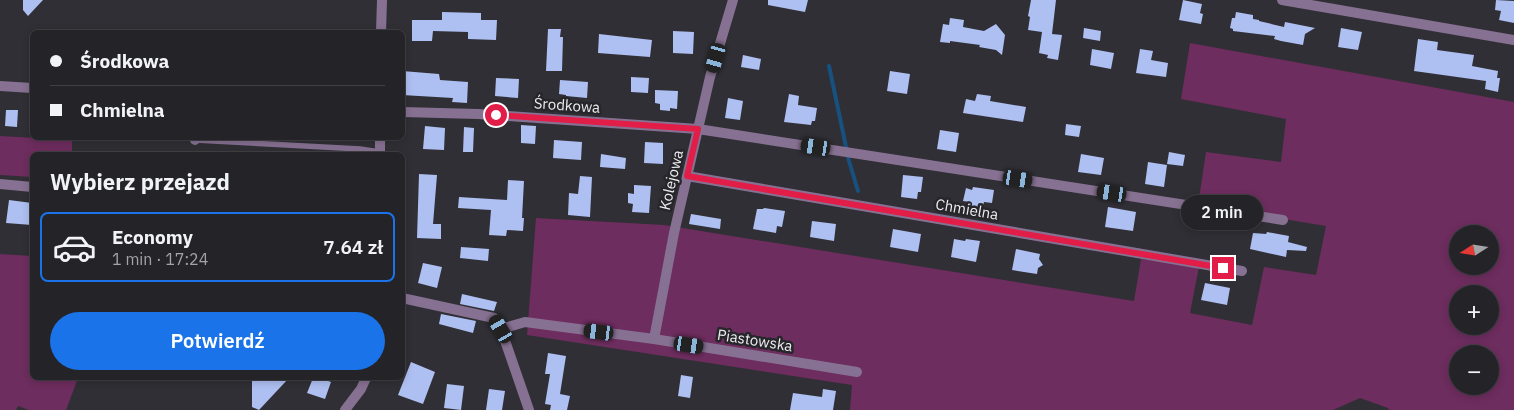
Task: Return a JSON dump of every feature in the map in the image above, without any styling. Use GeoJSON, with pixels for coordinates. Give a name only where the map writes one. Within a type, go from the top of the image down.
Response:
{"type":"FeatureCollection","features":[{"type":"Feature","properties":{"kind":"street"},"geometry":{"type":"LineString","coordinates":[[381,30],[382,0]]}},
{"type":"Feature","properties":{"kind":"street","name":"Kolejowa"},"geometry":{"type":"LineString","coordinates":[[654,339],[674,233],[710,77],[733,0]]}},
{"type":"Feature","properties":{"kind":"street"},"geometry":{"type":"LineString","coordinates":[[1282,0],[1514,40]]}},
{"type":"Feature","properties":{"kind":"street"},"geometry":{"type":"LineString","coordinates":[[0,86],[30,88]]}},
{"type":"Feature","properties":{"kind":"street","name":"Środkowa"},"geometry":{"type":"LineString","coordinates":[[405,112],[478,114],[698,129],[1283,220]]}},
{"type":"Feature","properties":{"kind":"street","name":"Chmielna"},"geometry":{"type":"LineString","coordinates":[[687,176],[1242,271]]}},
{"type":"Feature","properties":{"kind":"street"},"geometry":{"type":"LineString","coordinates":[[0,184],[30,186]]}},
{"type":"Feature","properties":{"kind":"street"},"geometry":{"type":"LineString","coordinates":[[405,299],[494,318],[501,329],[529,410]]}},
{"type":"Feature","properties":{"kind":"street","name":"Piastowska"},"geometry":{"type":"LineString","coordinates":[[501,329],[525,322],[654,339],[857,372]]}},
{"type":"Feature","properties":{"kind":"street"},"geometry":{"type":"LineString","coordinates":[[345,410],[361,390],[365,380]]}},
{"type":"Feature","properties":{"kind":"lane"},"geometry":{"type":"LineString","coordinates":[[212,140],[360,149],[375,152]]}},
{"type":"Feature","properties":{"kind":"shaded area"},"geometry":{"type":"Polygon","coordinates":[[[1190,43],[1514,102],[1514,410],[1389,410],[1360,398],[1333,410],[850,410],[852,385],[527,335],[536,218],[664,225],[1134,301],[1141,259],[1199,267],[1190,313],[1252,325],[1264,267],[1316,275],[1326,226],[1198,205],[1206,152],[1281,162],[1286,119],[1181,99],[1190,43]]]}},
{"type":"Feature","properties":{"kind":"shaded area"},"geometry":{"type":"Polygon","coordinates":[[[0,136],[30,138],[30,140],[72,140],[72,152],[30,152],[30,177],[0,175],[0,136]]]}},
{"type":"Feature","properties":{"kind":"shaded area"},"geometry":{"type":"Polygon","coordinates":[[[0,254],[30,256],[30,380],[77,380],[66,410],[29,410],[18,406],[16,410],[0,410],[0,254]]]}},
{"type":"Feature","properties":{"kind":"building"},"geometry":{"type":"Polygon","coordinates":[[[23,0],[43,0],[28,16],[23,10],[23,0]]]}},
{"type":"Feature","properties":{"kind":"building"},"geometry":{"type":"Polygon","coordinates":[[[768,0],[808,0],[805,12],[768,5],[768,0]]]}},
{"type":"Feature","properties":{"kind":"building"},"geometry":{"type":"Polygon","coordinates":[[[1031,0],[1056,0],[1052,34],[1062,35],[1058,60],[1047,58],[1048,55],[1039,53],[1042,32],[1028,30],[1031,0]]]}},
{"type":"Feature","properties":{"kind":"building"},"geometry":{"type":"Polygon","coordinates":[[[1183,0],[1202,4],[1200,13],[1203,14],[1201,24],[1179,20],[1183,0]]]}},
{"type":"Feature","properties":{"kind":"building"},"geometry":{"type":"Polygon","coordinates":[[[1496,0],[1514,1],[1514,23],[1499,20],[1501,11],[1495,10],[1496,0]]]}},
{"type":"Feature","properties":{"kind":"building"},"geometry":{"type":"Polygon","coordinates":[[[442,12],[481,13],[481,20],[497,20],[496,40],[468,39],[468,32],[433,31],[432,41],[412,41],[412,20],[442,20],[442,12]]]}},
{"type":"Feature","properties":{"kind":"building"},"geometry":{"type":"Polygon","coordinates":[[[1236,12],[1253,15],[1253,19],[1284,27],[1285,22],[1315,28],[1305,34],[1303,45],[1281,41],[1274,39],[1275,36],[1233,31],[1230,28],[1232,18],[1235,18],[1236,12]]]}},
{"type":"Feature","properties":{"kind":"building"},"geometry":{"type":"Polygon","coordinates":[[[950,18],[964,20],[963,27],[984,31],[996,24],[1005,35],[1002,55],[996,50],[979,47],[980,45],[950,41],[950,43],[940,42],[943,24],[949,25],[950,18]]]}},
{"type":"Feature","properties":{"kind":"building"},"geometry":{"type":"Polygon","coordinates":[[[1084,28],[1101,31],[1100,41],[1083,38],[1084,28]]]}},
{"type":"Feature","properties":{"kind":"building"},"geometry":{"type":"Polygon","coordinates":[[[1341,28],[1362,32],[1358,50],[1338,47],[1341,28]]]}},
{"type":"Feature","properties":{"kind":"building"},"geometry":{"type":"Polygon","coordinates":[[[548,29],[561,29],[560,37],[563,37],[562,71],[546,71],[548,29]]]}},
{"type":"Feature","properties":{"kind":"building"},"geometry":{"type":"Polygon","coordinates":[[[673,31],[694,32],[693,54],[673,53],[673,31]]]}},
{"type":"Feature","properties":{"kind":"building"},"geometry":{"type":"Polygon","coordinates":[[[599,34],[652,40],[650,57],[598,53],[599,34]]]}},
{"type":"Feature","properties":{"kind":"building"},"geometry":{"type":"Polygon","coordinates":[[[1418,39],[1438,42],[1437,50],[1474,55],[1472,66],[1498,71],[1497,78],[1500,78],[1498,92],[1485,89],[1486,81],[1414,71],[1418,39]]]}},
{"type":"Feature","properties":{"kind":"building"},"geometry":{"type":"Polygon","coordinates":[[[1092,49],[1114,53],[1111,69],[1090,65],[1092,49]]]}},
{"type":"Feature","properties":{"kind":"building"},"geometry":{"type":"Polygon","coordinates":[[[1140,49],[1153,51],[1151,60],[1168,63],[1166,77],[1136,73],[1140,49]]]}},
{"type":"Feature","properties":{"kind":"building"},"geometry":{"type":"Polygon","coordinates":[[[743,55],[761,59],[759,70],[741,67],[743,55]]]}},
{"type":"Feature","properties":{"kind":"building"},"geometry":{"type":"Polygon","coordinates":[[[405,71],[439,74],[440,80],[468,82],[467,103],[452,102],[453,98],[405,95],[405,71]]]}},
{"type":"Feature","properties":{"kind":"building"},"geometry":{"type":"Polygon","coordinates":[[[890,71],[910,74],[907,94],[887,91],[890,71]]]}},
{"type":"Feature","properties":{"kind":"building"},"geometry":{"type":"Polygon","coordinates":[[[631,77],[649,78],[648,93],[631,92],[631,77]]]}},
{"type":"Feature","properties":{"kind":"building"},"geometry":{"type":"Polygon","coordinates":[[[496,78],[519,79],[518,98],[495,96],[496,78]]]}},
{"type":"Feature","properties":{"kind":"building"},"geometry":{"type":"Polygon","coordinates":[[[560,80],[588,82],[587,98],[559,94],[560,80]]]}},
{"type":"Feature","properties":{"kind":"building"},"geometry":{"type":"Polygon","coordinates":[[[655,90],[678,91],[677,109],[670,108],[670,111],[660,110],[660,104],[655,103],[655,90]]]}},
{"type":"Feature","properties":{"kind":"building"},"geometry":{"type":"Polygon","coordinates":[[[789,94],[799,96],[798,105],[817,108],[815,121],[812,121],[811,125],[784,122],[789,94]]]}},
{"type":"Feature","properties":{"kind":"building"},"geometry":{"type":"Polygon","coordinates":[[[977,94],[991,96],[990,101],[1026,107],[1023,122],[963,113],[966,99],[975,101],[977,94]]]}},
{"type":"Feature","properties":{"kind":"building"},"geometry":{"type":"Polygon","coordinates":[[[728,98],[743,101],[740,120],[725,118],[728,98]]]}},
{"type":"Feature","properties":{"kind":"building"},"geometry":{"type":"Polygon","coordinates":[[[6,110],[18,110],[17,127],[5,126],[6,110]]]}},
{"type":"Feature","properties":{"kind":"building"},"geometry":{"type":"Polygon","coordinates":[[[1066,124],[1081,126],[1079,137],[1065,135],[1066,124]]]}},
{"type":"Feature","properties":{"kind":"building"},"geometry":{"type":"Polygon","coordinates":[[[521,125],[536,126],[535,144],[521,143],[521,125]]]}},
{"type":"Feature","properties":{"kind":"building"},"geometry":{"type":"Polygon","coordinates":[[[425,126],[445,128],[444,150],[423,149],[425,126]]]}},
{"type":"Feature","properties":{"kind":"building"},"geometry":{"type":"Polygon","coordinates":[[[464,127],[474,128],[473,152],[463,152],[464,127]]]}},
{"type":"Feature","properties":{"kind":"building"},"geometry":{"type":"Polygon","coordinates":[[[940,130],[959,133],[956,152],[937,149],[940,130]]]}},
{"type":"Feature","properties":{"kind":"building"},"geometry":{"type":"Polygon","coordinates":[[[554,140],[582,142],[581,160],[553,158],[554,140]]]}},
{"type":"Feature","properties":{"kind":"building"},"geometry":{"type":"Polygon","coordinates":[[[645,142],[663,143],[663,164],[644,163],[645,142]]]}},
{"type":"Feature","properties":{"kind":"building"},"geometry":{"type":"Polygon","coordinates":[[[1169,152],[1185,155],[1183,166],[1167,164],[1169,152]]]}},
{"type":"Feature","properties":{"kind":"building"},"geometry":{"type":"Polygon","coordinates":[[[601,154],[626,158],[625,169],[600,167],[601,154]]]}},
{"type":"Feature","properties":{"kind":"building"},"geometry":{"type":"Polygon","coordinates":[[[1081,154],[1104,158],[1101,175],[1078,172],[1081,154]]]}},
{"type":"Feature","properties":{"kind":"building"},"geometry":{"type":"Polygon","coordinates":[[[1148,162],[1167,165],[1164,187],[1145,184],[1148,162]]]}},
{"type":"Feature","properties":{"kind":"building"},"geometry":{"type":"Polygon","coordinates":[[[419,174],[437,175],[433,224],[441,224],[441,239],[417,238],[419,174]]]}},
{"type":"Feature","properties":{"kind":"building"},"geometry":{"type":"Polygon","coordinates":[[[903,175],[923,177],[921,192],[918,192],[917,199],[901,197],[903,175]]]}},
{"type":"Feature","properties":{"kind":"building"},"geometry":{"type":"Polygon","coordinates":[[[580,176],[592,177],[590,217],[568,215],[569,193],[578,194],[580,176]]]}},
{"type":"Feature","properties":{"kind":"building"},"geometry":{"type":"Polygon","coordinates":[[[508,180],[524,181],[523,231],[507,230],[506,236],[489,235],[491,210],[458,208],[459,197],[507,200],[508,180]]]}},
{"type":"Feature","properties":{"kind":"building"},"geometry":{"type":"Polygon","coordinates":[[[634,185],[651,186],[649,213],[632,212],[633,204],[628,203],[628,193],[634,194],[634,185]]]}},
{"type":"Feature","properties":{"kind":"building"},"geometry":{"type":"Polygon","coordinates":[[[973,187],[994,190],[992,203],[984,202],[982,210],[969,208],[970,202],[963,201],[966,188],[972,190],[973,187]]]}},
{"type":"Feature","properties":{"kind":"building"},"geometry":{"type":"Polygon","coordinates":[[[9,200],[30,203],[30,225],[6,223],[9,200]]]}},
{"type":"Feature","properties":{"kind":"building"},"geometry":{"type":"Polygon","coordinates":[[[1108,207],[1136,212],[1133,231],[1105,227],[1108,207]]]}},
{"type":"Feature","properties":{"kind":"building"},"geometry":{"type":"Polygon","coordinates":[[[757,209],[785,211],[782,227],[777,226],[776,233],[753,229],[757,209]]]}},
{"type":"Feature","properties":{"kind":"building"},"geometry":{"type":"Polygon","coordinates":[[[691,214],[721,219],[720,229],[689,224],[691,214]]]}},
{"type":"Feature","properties":{"kind":"building"},"geometry":{"type":"Polygon","coordinates":[[[812,221],[836,224],[834,241],[810,237],[812,221]]]}},
{"type":"Feature","properties":{"kind":"building"},"geometry":{"type":"Polygon","coordinates":[[[893,229],[921,234],[918,252],[890,247],[893,229]]]}},
{"type":"Feature","properties":{"kind":"building"},"geometry":{"type":"Polygon","coordinates":[[[1267,232],[1289,236],[1288,242],[1307,247],[1306,251],[1287,250],[1286,257],[1250,249],[1253,233],[1266,234],[1267,232]]]}},
{"type":"Feature","properties":{"kind":"building"},"geometry":{"type":"Polygon","coordinates":[[[954,239],[980,241],[976,262],[951,257],[954,239]]]}},
{"type":"Feature","properties":{"kind":"building"},"geometry":{"type":"Polygon","coordinates":[[[461,247],[489,249],[488,261],[460,258],[461,247]]]}},
{"type":"Feature","properties":{"kind":"building"},"geometry":{"type":"Polygon","coordinates":[[[1016,249],[1040,254],[1039,259],[1043,265],[1038,268],[1037,274],[1012,270],[1016,249]]]}},
{"type":"Feature","properties":{"kind":"building"},"geometry":{"type":"Polygon","coordinates":[[[423,263],[442,267],[437,288],[418,283],[423,263]]]}},
{"type":"Feature","properties":{"kind":"building"},"geometry":{"type":"Polygon","coordinates":[[[1205,283],[1230,288],[1227,305],[1201,300],[1205,283]]]}},
{"type":"Feature","properties":{"kind":"building"},"geometry":{"type":"Polygon","coordinates":[[[462,294],[497,302],[494,311],[460,304],[462,294]]]}},
{"type":"Feature","properties":{"kind":"building"},"geometry":{"type":"Polygon","coordinates":[[[441,314],[476,321],[473,333],[439,324],[441,314]]]}},
{"type":"Feature","properties":{"kind":"building"},"geometry":{"type":"Polygon","coordinates":[[[548,353],[566,356],[560,394],[570,396],[567,410],[550,410],[551,405],[545,404],[550,374],[545,374],[548,353]]]}},
{"type":"Feature","properties":{"kind":"building"},"geometry":{"type":"Polygon","coordinates":[[[411,362],[435,372],[423,404],[398,395],[411,362]]]}},
{"type":"Feature","properties":{"kind":"building"},"geometry":{"type":"Polygon","coordinates":[[[681,375],[693,377],[690,398],[678,396],[681,375]]]}},
{"type":"Feature","properties":{"kind":"building"},"geometry":{"type":"Polygon","coordinates":[[[252,380],[287,380],[259,410],[252,407],[252,380]]]}},
{"type":"Feature","properties":{"kind":"building"},"geometry":{"type":"Polygon","coordinates":[[[312,380],[331,382],[325,399],[307,393],[312,380]]]}},
{"type":"Feature","properties":{"kind":"building"},"geometry":{"type":"Polygon","coordinates":[[[447,384],[464,386],[461,410],[444,408],[447,384]]]}},
{"type":"Feature","properties":{"kind":"building"},"geometry":{"type":"Polygon","coordinates":[[[489,389],[505,391],[502,410],[486,410],[489,389]]]}},
{"type":"Feature","properties":{"kind":"building"},"geometry":{"type":"Polygon","coordinates":[[[823,389],[836,391],[833,410],[790,410],[793,393],[822,397],[823,389]]]}},
{"type":"Feature","properties":{"kind":"waterway"},"geometry":{"type":"LineString","coordinates":[[829,66],[849,161],[858,191]]}},
{"type":"Feature","properties":{"kind":"route"},"geometry":{"type":"LineString","coordinates":[[496,115],[698,129],[687,176],[1223,268]]}}]}
